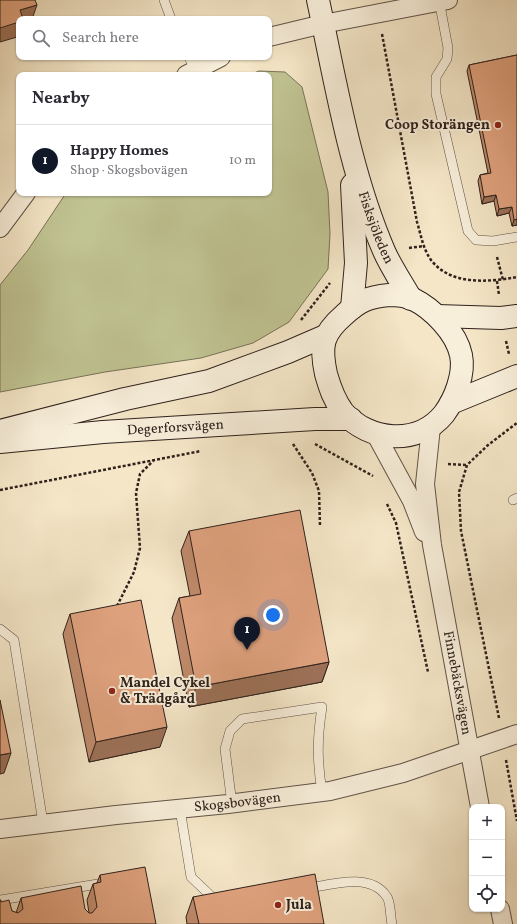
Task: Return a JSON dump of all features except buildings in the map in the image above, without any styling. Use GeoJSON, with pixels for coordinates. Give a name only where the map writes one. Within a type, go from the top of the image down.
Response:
{"type":"FeatureCollection","features":[{"type":"Feature","properties":{"kind":"main road","name":"Fisksjöleden"},"geometry":{"type":"LineString","coordinates":[[318,0],[351,152],[363,197],[384,252],[412,299]]}},
{"type":"Feature","properties":{"kind":"main road","name":"Fisksjöleden"},"geometry":{"type":"LineString","coordinates":[[351,152],[356,263],[352,308]]}},
{"type":"Feature","properties":{"kind":"main road"},"geometry":{"type":"LineString","coordinates":[[395,295],[412,299],[437,316],[453,337],[461,355],[462,374],[451,403],[443,415],[431,427],[419,434],[388,437],[363,428],[350,419],[334,399],[323,359],[322,345],[325,336],[333,324],[364,299],[377,296],[395,295]]}},
{"type":"Feature","properties":{"kind":"main road"},"geometry":{"type":"LineString","coordinates":[[437,316],[509,317]]}},
{"type":"Feature","properties":{"kind":"main road"},"geometry":{"type":"LineString","coordinates":[[0,431],[125,399],[209,381],[288,352],[325,336]]}},
{"type":"Feature","properties":{"kind":"main road"},"geometry":{"type":"LineString","coordinates":[[451,403],[515,377]]}},
{"type":"Feature","properties":{"kind":"main road","name":"Degerforsvägen"},"geometry":{"type":"LineString","coordinates":[[0,442],[103,432],[315,419],[350,419]]}},
{"type":"Feature","properties":{"kind":"street"},"geometry":{"type":"LineString","coordinates":[[272,36],[323,24],[442,1]]}},
{"type":"Feature","properties":{"kind":"street"},"geometry":{"type":"LineString","coordinates":[[190,67],[212,60]]}},
{"type":"Feature","properties":{"kind":"street"},"geometry":{"type":"LineString","coordinates":[[0,228],[24,196]]}},
{"type":"Feature","properties":{"kind":"street","name":"Finnebäcksvägen"},"geometry":{"type":"LineString","coordinates":[[431,427],[425,484],[434,559],[479,804]]}},
{"type":"Feature","properties":{"kind":"street","name":"Finnebäcksvägen"},"geometry":{"type":"LineString","coordinates":[[375,433],[412,501],[434,559]]}},
{"type":"Feature","properties":{"kind":"street","name":"Skogsbovägen"},"geometry":{"type":"LineString","coordinates":[[0,829],[43,823],[232,804],[322,792],[403,773],[469,749],[510,737]]}},
{"type":"Feature","properties":{"kind":"street"},"geometry":{"type":"LineString","coordinates":[[501,912],[503,924]]}},
{"type":"Feature","properties":{"kind":"lane"},"geometry":{"type":"LineString","coordinates":[[164,0],[170,16]]}},
{"type":"Feature","properties":{"kind":"lane"},"geometry":{"type":"LineString","coordinates":[[442,1],[448,48],[447,59],[436,77],[436,94],[468,231],[476,240],[493,241],[517,237]]}},
{"type":"Feature","properties":{"kind":"lane"},"geometry":{"type":"LineString","coordinates":[[0,629],[14,640],[43,823]]}},
{"type":"Feature","properties":{"kind":"lane"},"geometry":{"type":"LineString","coordinates":[[232,804],[225,749],[230,731],[242,719],[322,707],[318,734],[317,761],[322,792]]}},
{"type":"Feature","properties":{"kind":"lane"},"geometry":{"type":"LineString","coordinates":[[180,809],[192,877],[212,897],[225,901]]}},
{"type":"Feature","properties":{"kind":"lane"},"geometry":{"type":"LineString","coordinates":[[292,891],[359,880],[380,890],[387,897],[392,924]]}},
{"type":"Feature","properties":{"kind":"lane"},"geometry":{"type":"LineString","coordinates":[[4,902],[79,891],[116,881]]}},
{"type":"Feature","properties":{"kind":"path"},"geometry":{"type":"LineString","coordinates":[[378,13],[417,222],[427,252],[439,268],[458,278],[479,282],[517,277]]}},
{"type":"Feature","properties":{"kind":"path"},"geometry":{"type":"LineString","coordinates":[[493,241],[503,280]]}},
{"type":"Feature","properties":{"kind":"path"},"geometry":{"type":"LineString","coordinates":[[509,317],[515,377]]}},
{"type":"Feature","properties":{"kind":"path"},"geometry":{"type":"LineString","coordinates":[[517,423],[488,445],[468,465],[459,492],[461,531],[510,737],[517,821]]}},
{"type":"Feature","properties":{"kind":"path"},"geometry":{"type":"LineString","coordinates":[[298,443],[292,442],[312,473],[319,491],[320,526]]}},
{"type":"Feature","properties":{"kind":"path"},"geometry":{"type":"LineString","coordinates":[[311,444],[317,444],[375,476]]}},
{"type":"Feature","properties":{"kind":"path"},"geometry":{"type":"LineString","coordinates":[[0,490],[206,450]]}},
{"type":"Feature","properties":{"kind":"path"},"geometry":{"type":"LineString","coordinates":[[117,606],[134,572],[140,548],[136,493],[140,474],[153,460]]}},
{"type":"Feature","properties":{"kind":"path"},"geometry":{"type":"LineString","coordinates":[[444,463],[468,465]]}},
{"type":"Feature","properties":{"kind":"path"},"geometry":{"type":"LineString","coordinates":[[370,474],[374,480]]}},
{"type":"Feature","properties":{"kind":"path"},"geometry":{"type":"LineString","coordinates":[[385,498],[396,523],[428,672]]}},
{"type":"Feature","properties":{"kind":"green space"},"geometry":{"type":"Polygon","coordinates":[[[259,71],[285,72],[302,87],[328,192],[330,234],[328,269],[289,322],[253,343],[201,358],[105,372],[0,392],[0,285],[28,250],[64,196],[272,196],[272,72],[256,72],[259,71]]]}},
{"type":"Feature","properties":{"kind":"place","name":"Coop Storängen"},"geometry":{"type":"Point","coordinates":[498,125]}},
{"type":"Feature","properties":{"kind":"place","name":"Happy Homes"},"geometry":{"type":"Point","coordinates":[247,650]}},
{"type":"Feature","properties":{"kind":"place","name":"Mandel Cykel & Trädgård"},"geometry":{"type":"Point","coordinates":[112,691]}},
{"type":"Feature","properties":{"kind":"place","name":"Jula"},"geometry":{"type":"Point","coordinates":[278,905]}}]}
